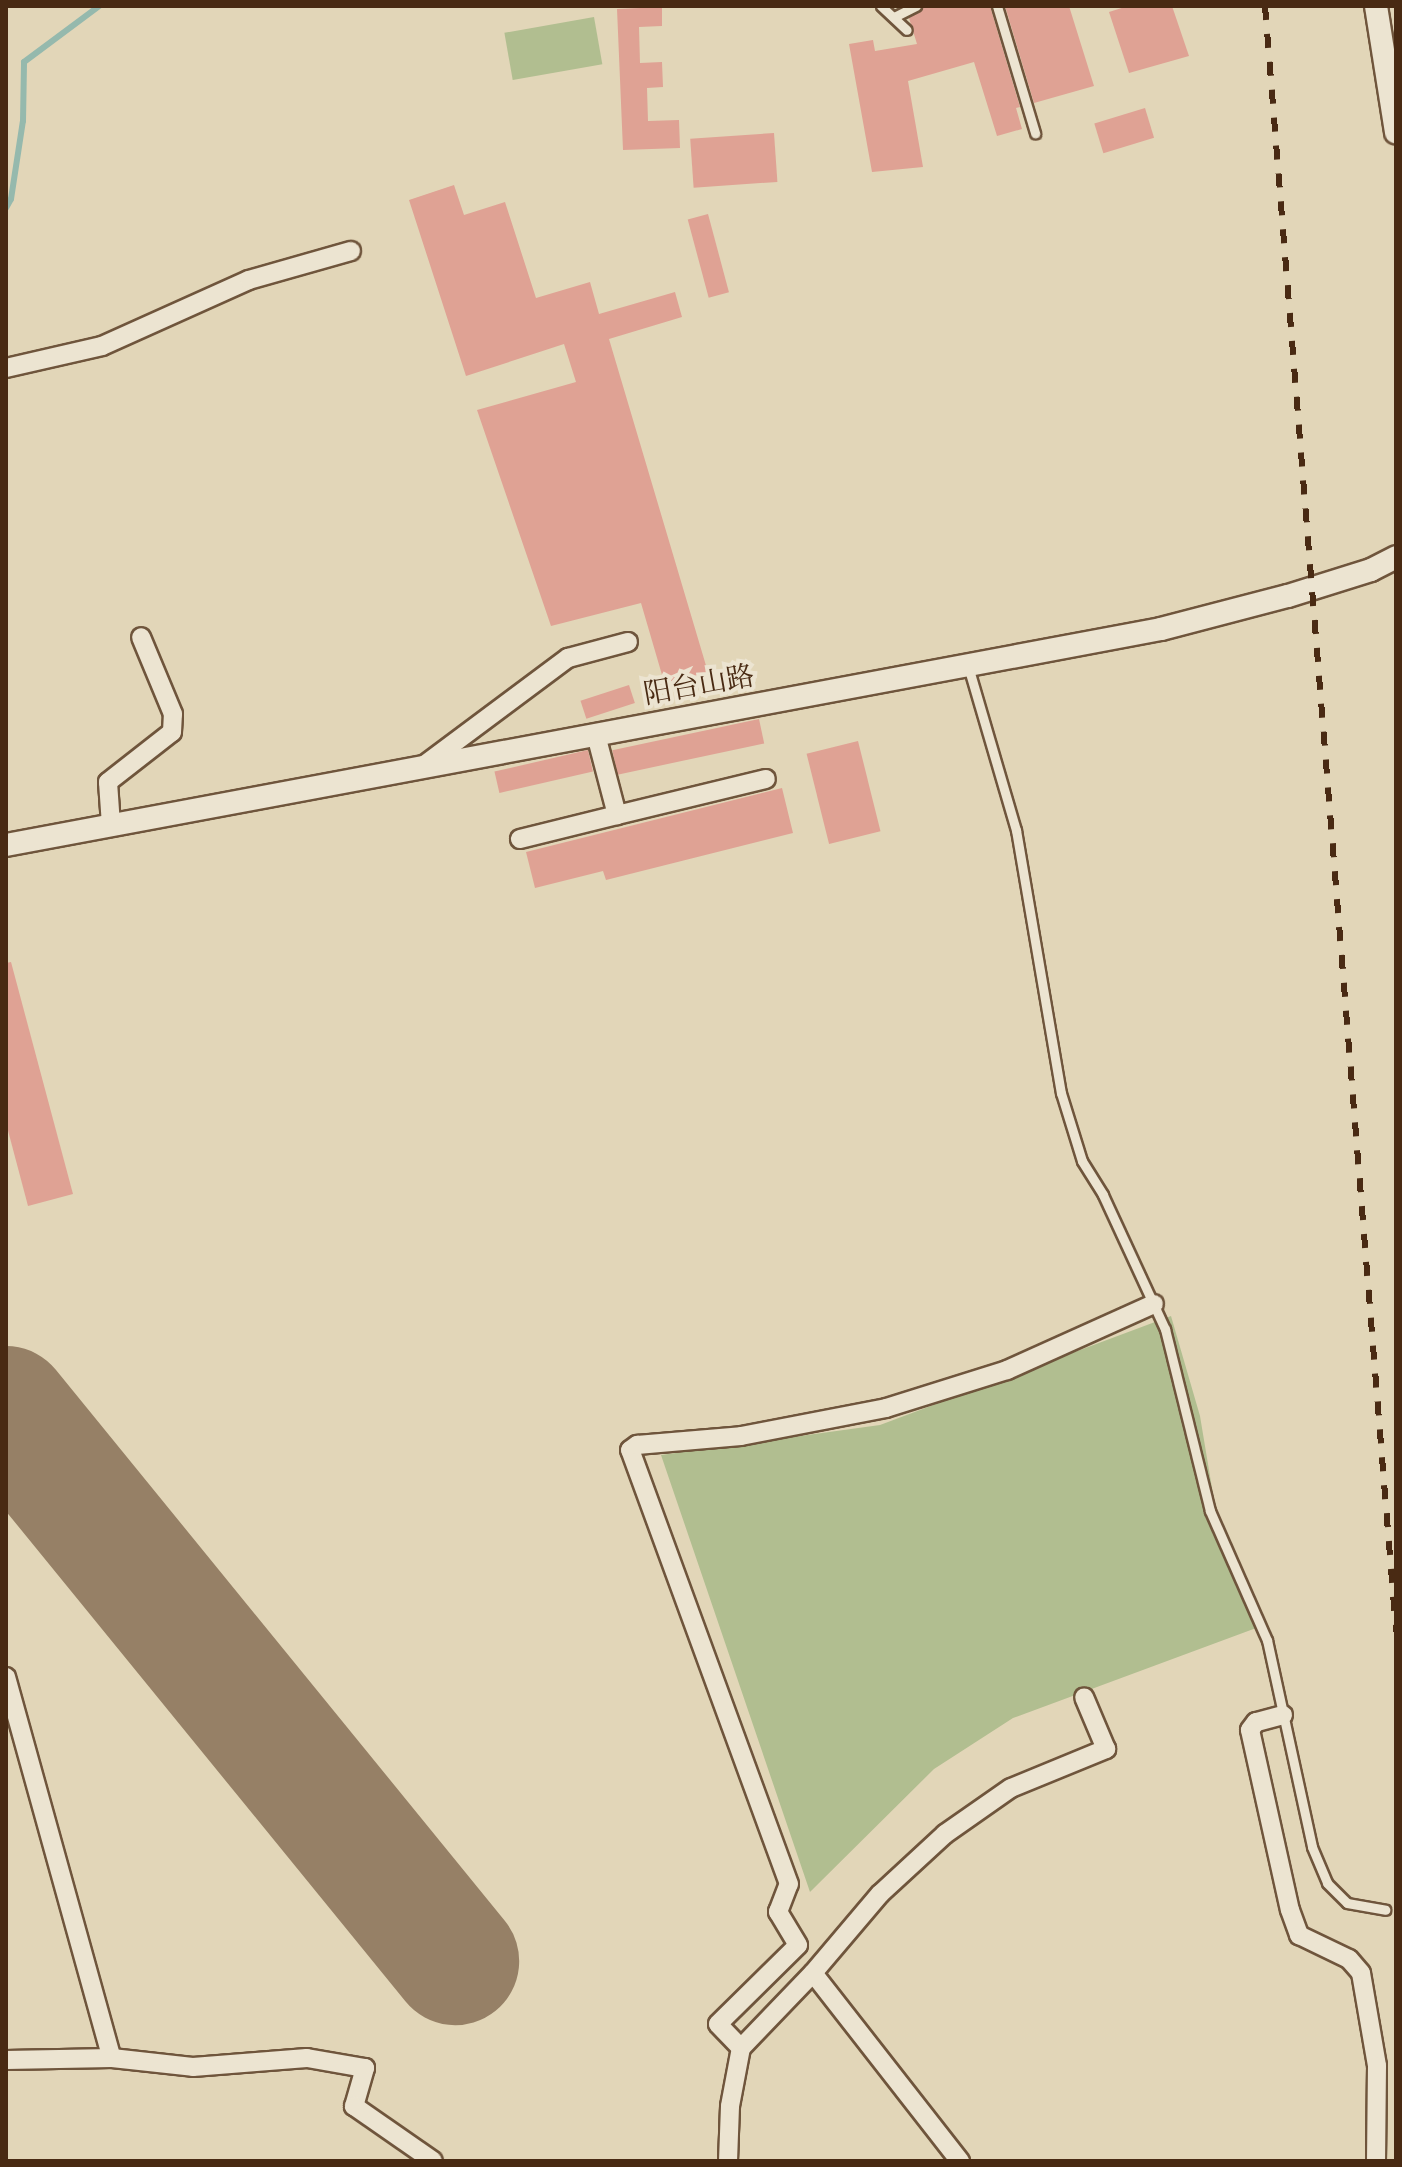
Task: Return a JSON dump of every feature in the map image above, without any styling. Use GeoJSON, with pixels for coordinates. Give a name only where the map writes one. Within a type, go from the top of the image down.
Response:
{"type":"FeatureCollection","features":[{"type":"Feature","properties":{"kind":"street"},"geometry":{"type":"LineString","coordinates":[[1376,6],[1396,132]]}},
{"type":"Feature","properties":{"kind":"street"},"geometry":{"type":"LineString","coordinates":[[6,368],[102,346],[249,280],[351,251]]}},
{"type":"Feature","properties":{"kind":"street","name":"阳台山路"},"geometry":{"type":"LineString","coordinates":[[6,845],[1175,625],[1288,596],[1371,570],[1396,557]]}},
{"type":"Feature","properties":{"kind":"street"},"geometry":{"type":"LineString","coordinates":[[111,825],[108,782],[172,732],[173,714],[141,637]]}},
{"type":"Feature","properties":{"kind":"street"},"geometry":{"type":"LineString","coordinates":[[420,768],[568,658],[628,642]]}},
{"type":"Feature","properties":{"kind":"street"},"geometry":{"type":"LineString","coordinates":[[596,735],[617,815]]}},
{"type":"Feature","properties":{"kind":"street"},"geometry":{"type":"LineString","coordinates":[[520,839],[766,779]]}},
{"type":"Feature","properties":{"kind":"street"},"geometry":{"type":"LineString","coordinates":[[741,2048],[718,2024],[798,1945],[778,1912],[789,1884],[630,1450],[637,1445],[741,1436],[886,1408],[1007,1370],[1154,1304]]}},
{"type":"Feature","properties":{"kind":"street"},"geometry":{"type":"LineString","coordinates":[[6,1677],[112,2058]]}},
{"type":"Feature","properties":{"kind":"street"},"geometry":{"type":"LineString","coordinates":[[728,2161],[730,2106],[741,2048],[813,1973],[880,1894],[945,1834],[1011,1788],[1106,1749],[1084,1697]]}},
{"type":"Feature","properties":{"kind":"street"},"geometry":{"type":"LineString","coordinates":[[1283,1715],[1256,1722],[1250,1730],[1290,1910],[1299,1935],[1349,1959],[1361,1973],[1377,2066],[1376,2161]]}},
{"type":"Feature","properties":{"kind":"street"},"geometry":{"type":"LineString","coordinates":[[813,1973],[960,2161]]}},
{"type":"Feature","properties":{"kind":"street"},"geometry":{"type":"LineString","coordinates":[[6,2060],[112,2058],[193,2067],[307,2058],[365,2068],[354,2106],[433,2161]]}},
{"type":"Feature","properties":{"kind":"lane"},"geometry":{"type":"LineString","coordinates":[[881,6],[907,30]]}},
{"type":"Feature","properties":{"kind":"lane"},"geometry":{"type":"LineString","coordinates":[[894,17],[916,6]]}},
{"type":"Feature","properties":{"kind":"lane"},"geometry":{"type":"LineString","coordinates":[[997,6],[1035,133]]}},
{"type":"Feature","properties":{"kind":"lane"},"geometry":{"type":"LineString","coordinates":[[968,666],[1016,830],[1061,1093],[1082,1161],[1103,1195],[1165,1329],[1210,1511],[1267,1640],[1312,1847],[1327,1883],[1347,1903],[1385,1910]]}},
{"type":"Feature","properties":{"kind":"green space"},"geometry":{"type":"Polygon","coordinates":[[[594,17],[602,64],[513,80],[504,33],[594,17]]]}},
{"type":"Feature","properties":{"kind":"green space"},"geometry":{"type":"Polygon","coordinates":[[[1171,1316],[1200,1416],[1216,1512],[1267,1624],[1013,1718],[934,1769],[810,1892],[661,1455],[880,1425],[1171,1316]]]}},
{"type":"Feature","properties":{"kind":"building"},"geometry":{"type":"Polygon","coordinates":[[[923,6],[990,6],[1020,107],[1016,108],[1022,129],[997,136],[974,62],[908,81],[923,167],[872,172],[849,44],[873,40],[875,51],[917,44],[909,18],[923,6]]]}},
{"type":"Feature","properties":{"kind":"building"},"geometry":{"type":"Polygon","coordinates":[[[1005,6],[1069,6],[1094,86],[1034,103],[1005,6]]]}},
{"type":"Feature","properties":{"kind":"building"},"geometry":{"type":"Polygon","coordinates":[[[1128,6],[1172,6],[1189,56],[1129,73],[1109,12],[1128,6]]]}},
{"type":"Feature","properties":{"kind":"building"},"geometry":{"type":"Polygon","coordinates":[[[662,7],[662,26],[639,27],[640,63],[662,62],[663,87],[647,88],[648,121],[679,120],[680,148],[623,150],[617,9],[662,7]]]}},
{"type":"Feature","properties":{"kind":"building"},"geometry":{"type":"Polygon","coordinates":[[[1145,108],[1154,138],[1103,153],[1094,123],[1145,108]]]}},
{"type":"Feature","properties":{"kind":"building"},"geometry":{"type":"Polygon","coordinates":[[[774,133],[777,182],[694,188],[690,139],[774,133]]]}},
{"type":"Feature","properties":{"kind":"building"},"geometry":{"type":"Polygon","coordinates":[[[454,185],[464,215],[505,202],[536,298],[590,282],[599,314],[675,292],[682,317],[609,339],[710,679],[667,692],[641,603],[551,626],[477,410],[576,382],[564,344],[466,376],[409,200],[454,185]]]}},
{"type":"Feature","properties":{"kind":"building"},"geometry":{"type":"Polygon","coordinates":[[[708,214],[729,292],[709,298],[688,219],[708,214]]]}},
{"type":"Feature","properties":{"kind":"building"},"geometry":{"type":"Polygon","coordinates":[[[629,685],[635,703],[586,719],[580,701],[629,685]]]}},
{"type":"Feature","properties":{"kind":"building"},"geometry":{"type":"Polygon","coordinates":[[[759,719],[764,743],[617,775],[612,750],[759,719]]]}},
{"type":"Feature","properties":{"kind":"building"},"geometry":{"type":"Polygon","coordinates":[[[858,741],[880,831],[829,844],[807,754],[858,741]]]}},
{"type":"Feature","properties":{"kind":"building"},"geometry":{"type":"Polygon","coordinates":[[[588,750],[593,771],[499,793],[494,772],[588,750]]]}},
{"type":"Feature","properties":{"kind":"building"},"geometry":{"type":"Polygon","coordinates":[[[782,788],[793,833],[606,880],[603,871],[535,888],[526,852],[782,788]]]}},
{"type":"Feature","properties":{"kind":"building"},"geometry":{"type":"Polygon","coordinates":[[[11,962],[73,1194],[28,1206],[6,1123],[6,963],[11,962]]]}},
{"type":"Feature","properties":{"kind":"waterway"},"geometry":{"type":"LineString","coordinates":[[6,208],[11,199],[23,121],[24,62],[99,6]]}},
{"type":"Feature","properties":{"kind":"runway"},"geometry":{"type":"LineString","coordinates":[[6,1410],[455,1961]]}},
{"type":"Feature","properties":{"kind":"railway"},"geometry":{"type":"LineString","coordinates":[[1265,6],[1396,1632]]}}]}
